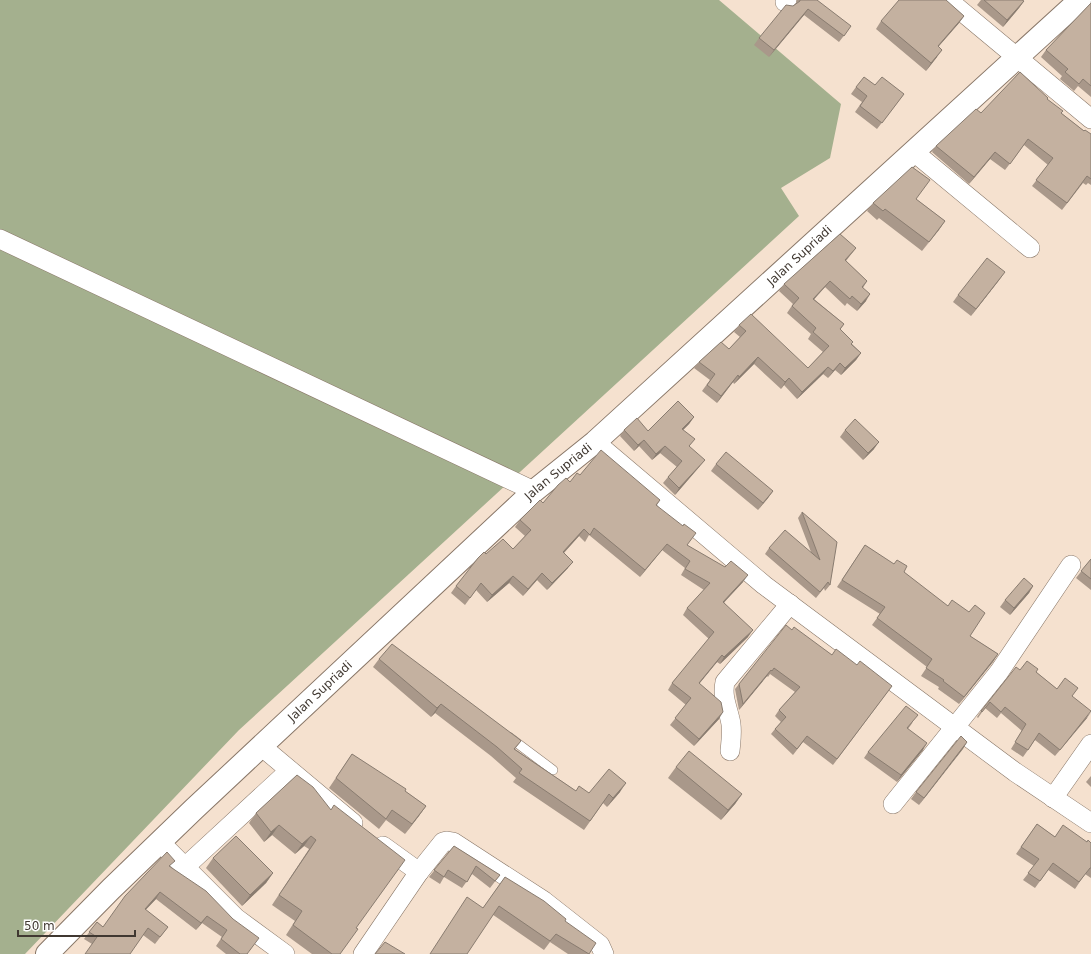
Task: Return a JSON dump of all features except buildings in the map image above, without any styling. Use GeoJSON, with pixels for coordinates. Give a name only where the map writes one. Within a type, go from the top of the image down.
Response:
{"type":"FeatureCollection","features":[{"type":"Feature","properties":{"kind":"main road","name":"Jalan Supriadi"},"geometry":{"type":"LineString","coordinates":[[47,954],[160,842],[261,746],[379,641],[534,491],[594,442],[1080,0]]}},
{"type":"Feature","properties":{"kind":"street"},"geometry":{"type":"LineString","coordinates":[[948,0],[1016,59],[1091,119]]}},
{"type":"Feature","properties":{"kind":"street"},"geometry":{"type":"LineString","coordinates":[[914,152],[1030,248]]}},
{"type":"Feature","properties":{"kind":"street"},"geometry":{"type":"LineString","coordinates":[[0,239],[534,491]]}},
{"type":"Feature","properties":{"kind":"street"},"geometry":{"type":"LineString","coordinates":[[594,442],[764,585],[1015,772],[1091,823]]}},
{"type":"Feature","properties":{"kind":"street"},"geometry":{"type":"LineString","coordinates":[[892,804],[999,672],[1072,565]]}},
{"type":"Feature","properties":{"kind":"street"},"geometry":{"type":"LineString","coordinates":[[730,751],[731,731],[730,719],[724,698],[725,682],[790,604]]}},
{"type":"Feature","properties":{"kind":"street"},"geometry":{"type":"LineString","coordinates":[[1053,798],[1091,744]]}},
{"type":"Feature","properties":{"kind":"street"},"geometry":{"type":"LineString","coordinates":[[261,746],[289,771],[375,840],[420,872]]}},
{"type":"Feature","properties":{"kind":"street"},"geometry":{"type":"LineString","coordinates":[[186,866],[289,771]]}},
{"type":"Feature","properties":{"kind":"street"},"geometry":{"type":"LineString","coordinates":[[160,842],[186,866],[236,918],[285,954]]}},
{"type":"Feature","properties":{"kind":"street"},"geometry":{"type":"LineString","coordinates":[[363,954],[420,872],[443,842],[453,842],[544,901],[600,945],[604,954]]}},
{"type":"Feature","properties":{"kind":"lane"},"geometry":{"type":"LineString","coordinates":[[502,732],[553,770]]}},
{"type":"Feature","properties":{"kind":"green space"},"geometry":{"type":"Polygon","coordinates":[[[0,0],[719,0],[841,104],[830,158],[781,188],[799,216],[239,730],[25,954],[0,954],[0,0]]]}}]}
